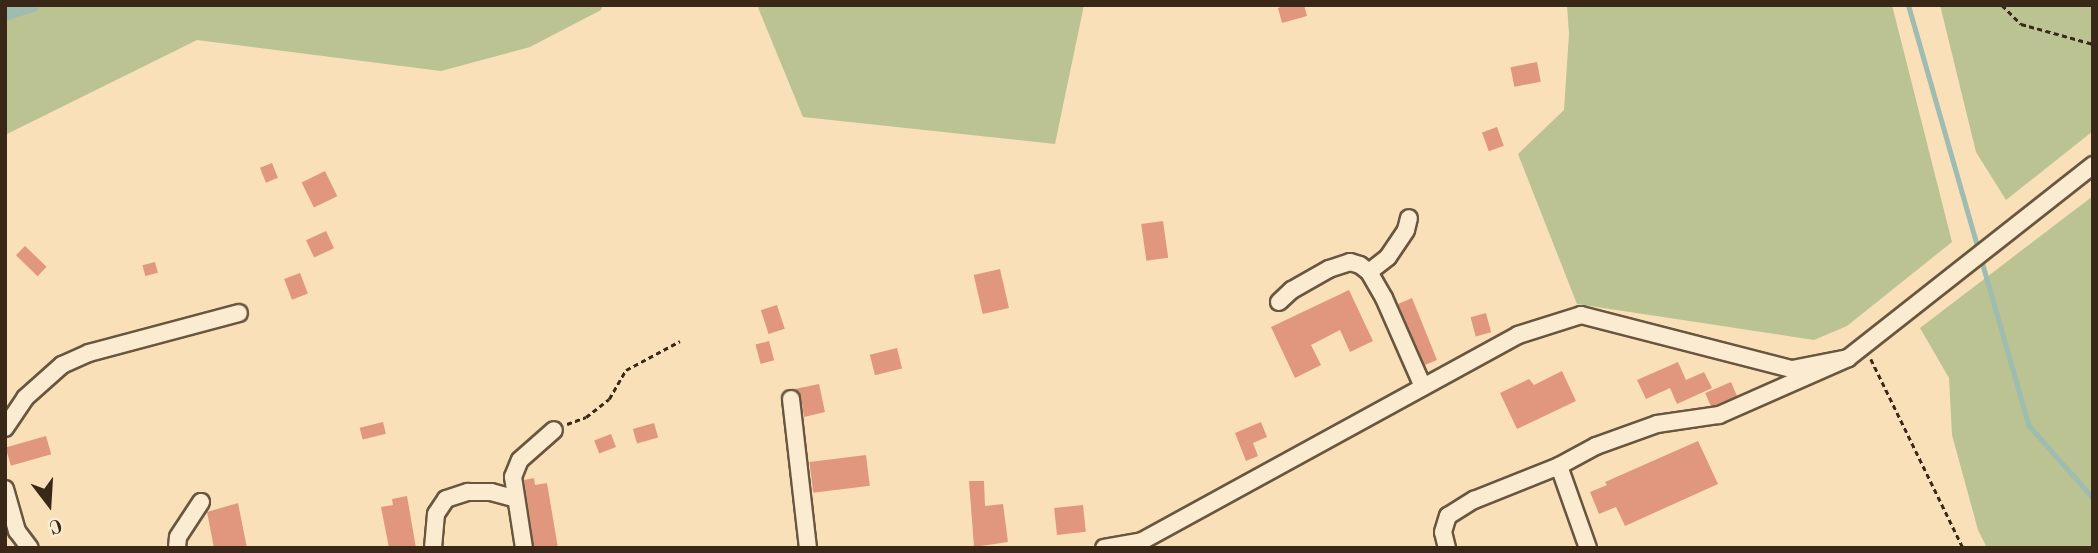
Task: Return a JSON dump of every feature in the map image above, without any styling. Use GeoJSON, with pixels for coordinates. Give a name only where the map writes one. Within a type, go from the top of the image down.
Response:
{"type":"FeatureCollection","features":[{"type":"Feature","properties":{"kind":"street"},"geometry":{"type":"LineString","coordinates":[[1447,548],[1443,532],[1448,516],[1474,500],[1559,466],[1596,446],[1657,424],[1719,415],[1848,358],[2093,165]]}},
{"type":"Feature","properties":{"kind":"street"},"geometry":{"type":"LineString","coordinates":[[1369,272],[1388,257],[1406,230],[1409,218]]}},
{"type":"Feature","properties":{"kind":"street"},"geometry":{"type":"LineString","coordinates":[[1279,302],[1310,279],[1350,261],[1369,272],[1384,298],[1423,387]]}},
{"type":"Feature","properties":{"kind":"street"},"geometry":{"type":"LineString","coordinates":[[5,428],[25,398],[62,365],[89,353],[239,313]]}},
{"type":"Feature","properties":{"kind":"street"},"geometry":{"type":"LineString","coordinates":[[1104,548],[1142,541],[1518,335],[1581,315],[1792,369],[1848,358]]}},
{"type":"Feature","properties":{"kind":"street"},"geometry":{"type":"LineString","coordinates":[[791,399],[808,548]]}},
{"type":"Feature","properties":{"kind":"street"},"geometry":{"type":"LineString","coordinates":[[524,548],[514,498],[513,477],[520,460],[554,430]]}},
{"type":"Feature","properties":{"kind":"street"},"geometry":{"type":"LineString","coordinates":[[1559,466],[1588,548]]}},
{"type":"Feature","properties":{"kind":"street"},"geometry":{"type":"LineString","coordinates":[[5,489],[17,531],[30,548]]}},
{"type":"Feature","properties":{"kind":"street"},"geometry":{"type":"LineString","coordinates":[[433,548],[436,514],[446,499],[480,492],[514,498]]}},
{"type":"Feature","properties":{"kind":"street"},"geometry":{"type":"LineString","coordinates":[[177,548],[178,537],[201,502]]}},
{"type":"Feature","properties":{"kind":"path"},"geometry":{"type":"LineString","coordinates":[[2002,5],[2021,24],[2093,44]]}},
{"type":"Feature","properties":{"kind":"path"},"geometry":{"type":"LineString","coordinates":[[554,430],[597,410],[610,400],[626,370],[680,341]]}},
{"type":"Feature","properties":{"kind":"path"},"geometry":{"type":"LineString","coordinates":[[1864,345],[1963,548]]}},
{"type":"Feature","properties":{"kind":"green space"},"geometry":{"type":"Polygon","coordinates":[[[5,5],[603,5],[601,10],[530,47],[441,71],[197,40],[5,135],[5,5]]]}},
{"type":"Feature","properties":{"kind":"green space"},"geometry":{"type":"Polygon","coordinates":[[[757,5],[1084,5],[1055,144],[803,117],[757,5]]]}},
{"type":"Feature","properties":{"kind":"green space"},"geometry":{"type":"Polygon","coordinates":[[[1567,5],[1892,5],[1952,242],[1847,326],[1814,340],[1577,304],[1518,154],[1564,110],[1569,34],[1567,5]]]}},
{"type":"Feature","properties":{"kind":"green space"},"geometry":{"type":"Polygon","coordinates":[[[1940,5],[2093,5],[2093,131],[2006,200],[1976,152],[1940,5]]]}},
{"type":"Feature","properties":{"kind":"green space"},"geometry":{"type":"Polygon","coordinates":[[[2093,196],[2093,548],[1987,548],[1978,530],[1952,435],[1949,378],[1920,328],[2093,196]]]}},
{"type":"Feature","properties":{"kind":"shaded area"},"geometry":{"type":"Polygon","coordinates":[[[5,5],[40,5],[37,11],[5,21],[5,5]]]}},
{"type":"Feature","properties":{"kind":"building"},"geometry":{"type":"Polygon","coordinates":[[[1304,5],[1307,16],[1282,23],[1278,8],[1304,5]]]}},
{"type":"Feature","properties":{"kind":"building"},"geometry":{"type":"Polygon","coordinates":[[[1537,62],[1541,82],[1514,87],[1510,67],[1537,62]]]}},
{"type":"Feature","properties":{"kind":"building"},"geometry":{"type":"Polygon","coordinates":[[[1497,127],[1504,146],[1489,151],[1482,132],[1497,127]]]}},
{"type":"Feature","properties":{"kind":"building"},"geometry":{"type":"Polygon","coordinates":[[[272,163],[278,178],[266,183],[260,168],[272,163]]]}},
{"type":"Feature","properties":{"kind":"building"},"geometry":{"type":"Polygon","coordinates":[[[325,171],[337,196],[314,208],[302,182],[325,171]]]}},
{"type":"Feature","properties":{"kind":"building"},"geometry":{"type":"Polygon","coordinates":[[[1163,221],[1168,258],[1146,261],[1141,224],[1163,221]]]}},
{"type":"Feature","properties":{"kind":"building"},"geometry":{"type":"Polygon","coordinates":[[[326,231],[334,248],[314,258],[306,240],[326,231]]]}},
{"type":"Feature","properties":{"kind":"building"},"geometry":{"type":"Polygon","coordinates":[[[25,246],[47,267],[38,276],[16,255],[25,246]]]}},
{"type":"Feature","properties":{"kind":"building"},"geometry":{"type":"Polygon","coordinates":[[[155,262],[158,273],[145,276],[142,265],[155,262]]]}},
{"type":"Feature","properties":{"kind":"building"},"geometry":{"type":"Polygon","coordinates":[[[1000,269],[1009,308],[983,314],[974,275],[1000,269]]]}},
{"type":"Feature","properties":{"kind":"building"},"geometry":{"type":"Polygon","coordinates":[[[300,273],[308,294],[292,300],[284,279],[300,273]]]}},
{"type":"Feature","properties":{"kind":"building"},"geometry":{"type":"Polygon","coordinates":[[[1349,290],[1373,341],[1350,352],[1340,330],[1311,345],[1321,365],[1295,378],[1271,327],[1349,290]]]}},
{"type":"Feature","properties":{"kind":"building"},"geometry":{"type":"Polygon","coordinates":[[[1412,298],[1437,360],[1425,365],[1398,304],[1412,298]]]}},
{"type":"Feature","properties":{"kind":"building"},"geometry":{"type":"Polygon","coordinates":[[[777,305],[785,329],[769,334],[761,310],[777,305]]]}},
{"type":"Feature","properties":{"kind":"building"},"geometry":{"type":"Polygon","coordinates":[[[1486,313],[1491,332],[1476,336],[1471,317],[1486,313]]]}},
{"type":"Feature","properties":{"kind":"building"},"geometry":{"type":"Polygon","coordinates":[[[769,341],[774,360],[761,364],[755,345],[769,341]]]}},
{"type":"Feature","properties":{"kind":"building"},"geometry":{"type":"Polygon","coordinates":[[[897,348],[902,368],[875,375],[870,355],[897,348]]]}},
{"type":"Feature","properties":{"kind":"building"},"geometry":{"type":"Polygon","coordinates":[[[1678,362],[1686,380],[1704,372],[1712,388],[1677,404],[1670,388],[1646,399],[1637,380],[1678,362]]]}},
{"type":"Feature","properties":{"kind":"building"},"geometry":{"type":"Polygon","coordinates":[[[1562,371],[1576,401],[1517,429],[1500,393],[1529,379],[1534,385],[1562,371]]]}},
{"type":"Feature","properties":{"kind":"building"},"geometry":{"type":"Polygon","coordinates":[[[1731,382],[1737,396],[1711,407],[1705,393],[1731,382]]]}},
{"type":"Feature","properties":{"kind":"building"},"geometry":{"type":"Polygon","coordinates":[[[819,384],[825,412],[804,417],[801,397],[795,389],[819,384]]]}},
{"type":"Feature","properties":{"kind":"building"},"geometry":{"type":"Polygon","coordinates":[[[383,422],[386,434],[363,439],[360,428],[383,422]]]}},
{"type":"Feature","properties":{"kind":"building"},"geometry":{"type":"Polygon","coordinates":[[[1261,422],[1267,437],[1253,443],[1258,456],[1246,461],[1235,433],[1261,422]]]}},
{"type":"Feature","properties":{"kind":"building"},"geometry":{"type":"Polygon","coordinates":[[[654,423],[658,437],[637,443],[633,429],[654,423]]]}},
{"type":"Feature","properties":{"kind":"building"},"geometry":{"type":"Polygon","coordinates":[[[611,434],[616,447],[599,454],[594,440],[611,434]]]}},
{"type":"Feature","properties":{"kind":"building"},"geometry":{"type":"Polygon","coordinates":[[[46,436],[51,454],[11,466],[6,448],[46,436]]]}},
{"type":"Feature","properties":{"kind":"building"},"geometry":{"type":"Polygon","coordinates":[[[1698,441],[1718,484],[1625,526],[1616,507],[1599,514],[1590,492],[1607,485],[1605,482],[1698,441]]]}},
{"type":"Feature","properties":{"kind":"building"},"geometry":{"type":"Polygon","coordinates":[[[866,455],[870,486],[813,493],[809,462],[866,455]]]}},
{"type":"Feature","properties":{"kind":"building"},"geometry":{"type":"Polygon","coordinates":[[[534,478],[535,485],[547,483],[558,548],[534,548],[524,480],[534,478]]]}},
{"type":"Feature","properties":{"kind":"building"},"geometry":{"type":"Polygon","coordinates":[[[969,481],[984,481],[985,506],[1003,504],[1008,542],[974,547],[969,481]]]}},
{"type":"Feature","properties":{"kind":"building"},"geometry":{"type":"Polygon","coordinates":[[[407,496],[416,548],[389,548],[381,507],[393,505],[392,499],[407,496]]]}},
{"type":"Feature","properties":{"kind":"building"},"geometry":{"type":"Polygon","coordinates":[[[238,503],[247,548],[214,548],[207,512],[238,503]]]}},
{"type":"Feature","properties":{"kind":"building"},"geometry":{"type":"Polygon","coordinates":[[[1083,505],[1086,532],[1057,535],[1054,508],[1083,505]]]}},
{"type":"Feature","properties":{"kind":"waterway"},"geometry":{"type":"LineString","coordinates":[[1908,5],[2029,426],[2093,498]]}}]}
